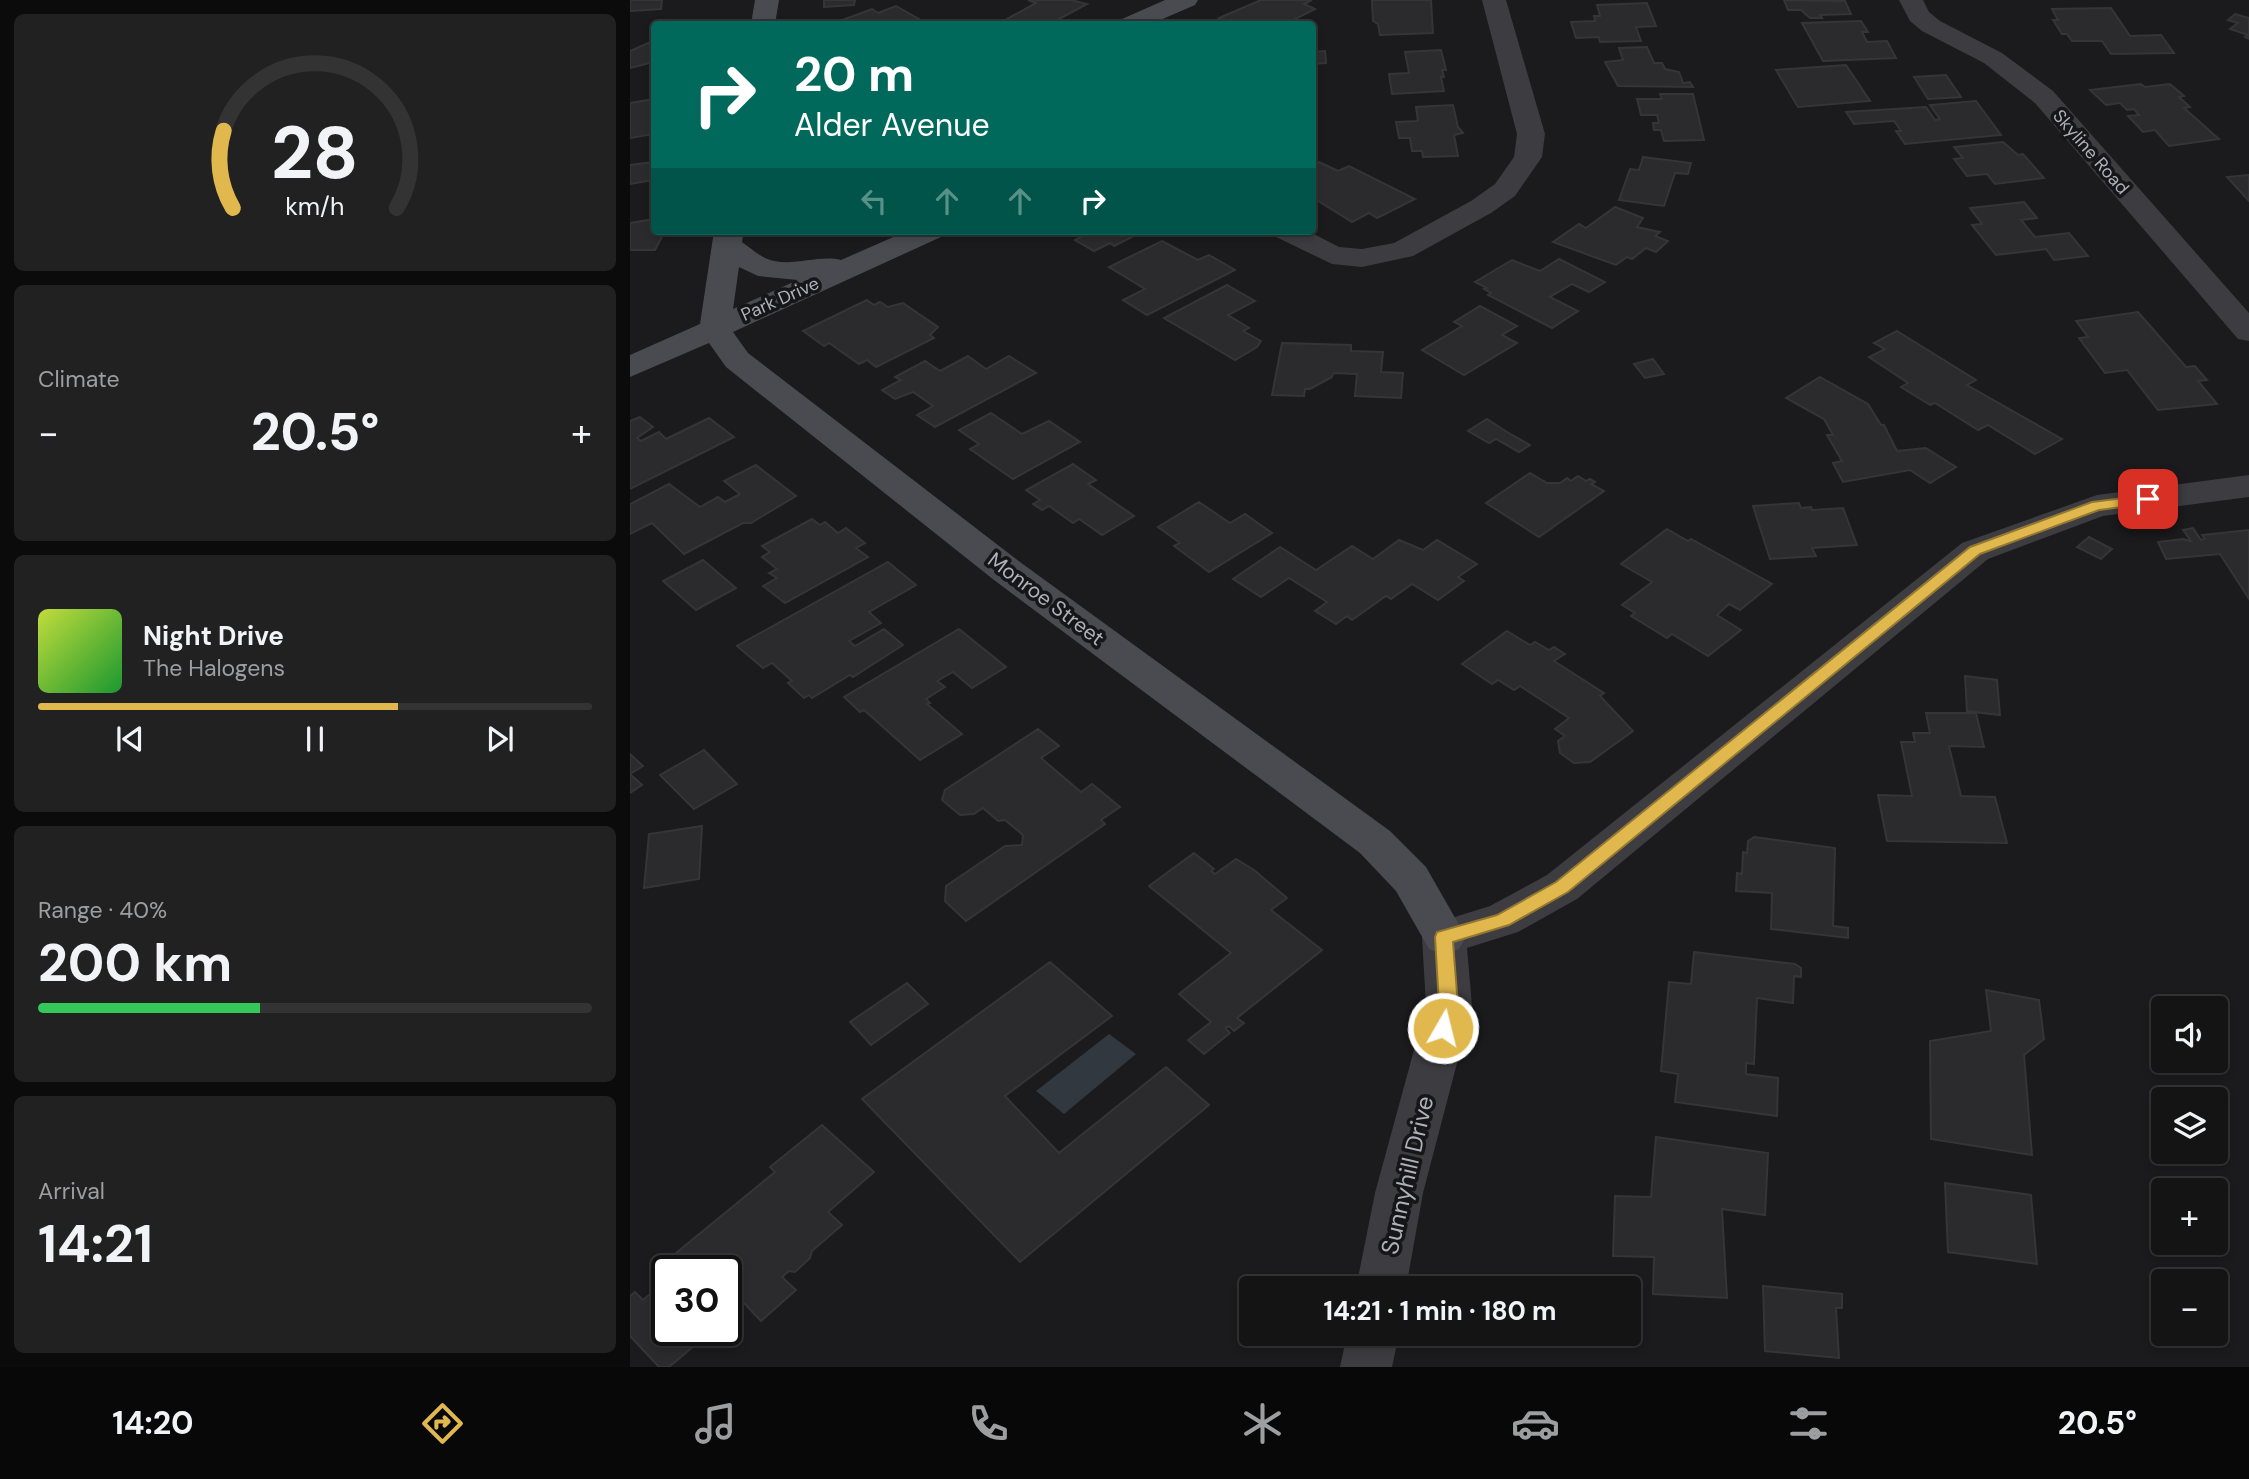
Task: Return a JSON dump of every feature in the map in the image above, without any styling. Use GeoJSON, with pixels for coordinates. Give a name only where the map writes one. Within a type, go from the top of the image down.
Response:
{"type":"FeatureCollection","features":[{"type":"Feature","properties":{"kind":"street"},"geometry":{"type":"LineString","coordinates":[[764,21],[767,0]]}},
{"type":"Feature","properties":{"kind":"street"},"geometry":{"type":"LineString","coordinates":[[1138,21],[1186,0]]}},
{"type":"Feature","properties":{"kind":"street"},"geometry":{"type":"LineString","coordinates":[[1294,235],[1332,255],[1362,258],[1403,250],[1422,237],[1481,207],[1506,190],[1528,156],[1531,134],[1494,0]]}},
{"type":"Feature","properties":{"kind":"street","name":"Skyline Road"},"geometry":{"type":"LineString","coordinates":[[1911,0],[1919,16],[1931,26],[1993,58],[2044,97],[2249,332]]}},
{"type":"Feature","properties":{"kind":"street","name":"Park Drive"},"geometry":{"type":"LineString","coordinates":[[630,367],[922,235]]}},
{"type":"Feature","properties":{"kind":"street"},"geometry":{"type":"LineString","coordinates":[[728,238],[758,267],[800,271],[858,264]]}},
{"type":"Feature","properties":{"kind":"street"},"geometry":{"type":"LineString","coordinates":[[715,328],[728,238]]}},
{"type":"Feature","properties":{"kind":"street"},"geometry":{"type":"LineString","coordinates":[[2214,292],[2249,288]]}},
{"type":"Feature","properties":{"kind":"street","name":"Monroe Street"},"geometry":{"type":"LineString","coordinates":[[715,328],[737,360],[985,554],[1375,842],[1411,879],[1444,937]]}},
{"type":"Feature","properties":{"kind":"street"},"geometry":{"type":"LineString","coordinates":[[1444,937],[1503,920],[1562,887],[1975,551],[2097,506],[2249,486]]}},
{"type":"Feature","properties":{"kind":"street","name":"Sunnyhill Drive"},"geometry":{"type":"LineString","coordinates":[[1383,1276],[1399,1194],[1449,1006],[1444,937]]}},
{"type":"Feature","properties":{"kind":"street"},"geometry":{"type":"LineString","coordinates":[[1366,1367],[1370,1346]]}},
{"type":"Feature","properties":{"kind":"shaded area"},"geometry":{"type":"Polygon","coordinates":[[[1109,1034],[1136,1054],[1064,1114],[1036,1091],[1109,1034]]]}},
{"type":"Feature","properties":{"kind":"building"},"geometry":{"type":"Polygon","coordinates":[[[630,0],[662,0],[661,9],[630,11],[630,0]]]}},
{"type":"Feature","properties":{"kind":"building"},"geometry":{"type":"Polygon","coordinates":[[[824,0],[855,0],[854,5],[824,7],[824,0]]]}},
{"type":"Feature","properties":{"kind":"building"},"geometry":{"type":"Polygon","coordinates":[[[1028,0],[1071,0],[1087,4],[1056,21],[1003,21],[1036,3],[1028,0]]]}},
{"type":"Feature","properties":{"kind":"building"},"geometry":{"type":"Polygon","coordinates":[[[1261,0],[1312,0],[1304,4],[1315,9],[1295,19],[1298,21],[1226,21],[1219,18],[1261,0]]]}},
{"type":"Feature","properties":{"kind":"building"},"geometry":{"type":"Polygon","coordinates":[[[1372,0],[1431,0],[1433,33],[1380,35],[1378,24],[1373,21],[1372,0]]]}},
{"type":"Feature","properties":{"kind":"building"},"geometry":{"type":"Polygon","coordinates":[[[1784,0],[1845,1],[1851,14],[1810,18],[1801,10],[1788,10],[1784,0]]]}},
{"type":"Feature","properties":{"kind":"building"},"geometry":{"type":"Polygon","coordinates":[[[1647,3],[1656,26],[1636,27],[1641,41],[1600,42],[1599,37],[1576,38],[1571,22],[1595,21],[1594,16],[1600,16],[1597,5],[1647,3]]]}},
{"type":"Feature","properties":{"kind":"building"},"geometry":{"type":"Polygon","coordinates":[[[896,6],[919,19],[839,21],[872,9],[878,13],[896,6]]]}},
{"type":"Feature","properties":{"kind":"building"},"geometry":{"type":"Polygon","coordinates":[[[2111,8],[2130,36],[2161,35],[2174,53],[2111,54],[2102,41],[2072,41],[2067,34],[2062,34],[2053,20],[2058,20],[2052,9],[2111,8]]]}},
{"type":"Feature","properties":{"kind":"building"},"geometry":{"type":"Polygon","coordinates":[[[2235,14],[2249,18],[2249,39],[2245,37],[2248,35],[2230,29],[2238,23],[2228,20],[2235,14]]]}},
{"type":"Feature","properties":{"kind":"building"},"geometry":{"type":"Polygon","coordinates":[[[1861,21],[1868,32],[1862,32],[1867,42],[1887,41],[1896,58],[1823,61],[1802,23],[1861,21]]]}},
{"type":"Feature","properties":{"kind":"building"},"geometry":{"type":"Polygon","coordinates":[[[651,44],[651,63],[630,68],[630,51],[651,44]]]}},
{"type":"Feature","properties":{"kind":"building"},"geometry":{"type":"Polygon","coordinates":[[[1647,47],[1654,63],[1662,63],[1665,69],[1679,72],[1683,83],[1690,82],[1693,87],[1618,86],[1605,62],[1623,60],[1619,48],[1647,47]]]}},
{"type":"Feature","properties":{"kind":"building"},"geometry":{"type":"Polygon","coordinates":[[[1441,50],[1446,70],[1442,70],[1444,77],[1441,77],[1444,91],[1392,94],[1389,74],[1409,73],[1405,52],[1441,50]]]}},
{"type":"Feature","properties":{"kind":"building"},"geometry":{"type":"Polygon","coordinates":[[[1325,51],[1326,63],[1316,64],[1316,52],[1325,51]]]}},
{"type":"Feature","properties":{"kind":"building"},"geometry":{"type":"Polygon","coordinates":[[[1846,65],[1870,101],[1798,107],[1776,70],[1846,65]]]}},
{"type":"Feature","properties":{"kind":"building"},"geometry":{"type":"Polygon","coordinates":[[[1946,75],[1961,97],[1928,99],[1914,77],[1946,75]]]}},
{"type":"Feature","properties":{"kind":"building"},"geometry":{"type":"Polygon","coordinates":[[[2141,84],[2145,87],[2170,84],[2184,96],[2179,97],[2190,107],[2184,108],[2219,139],[2169,146],[2155,130],[2143,132],[2128,116],[2139,115],[2134,109],[2127,110],[2120,103],[2106,105],[2090,90],[2141,84]]]}},
{"type":"Feature","properties":{"kind":"building"},"geometry":{"type":"Polygon","coordinates":[[[1660,94],[1693,94],[1704,140],[1664,141],[1661,130],[1654,130],[1653,123],[1659,123],[1657,115],[1641,115],[1637,99],[1662,99],[1660,94]]]}},
{"type":"Feature","properties":{"kind":"building"},"geometry":{"type":"Polygon","coordinates":[[[651,100],[651,134],[630,138],[630,103],[651,100]]]}},
{"type":"Feature","properties":{"kind":"building"},"geometry":{"type":"Polygon","coordinates":[[[1976,101],[2001,135],[1905,144],[1896,131],[1901,131],[1894,121],[1854,124],[1846,112],[1926,107],[1935,120],[1940,119],[1930,105],[1976,101]]]}},
{"type":"Feature","properties":{"kind":"building"},"geometry":{"type":"Polygon","coordinates":[[[1453,105],[1458,127],[1463,133],[1454,135],[1458,156],[1423,157],[1422,151],[1412,151],[1410,138],[1399,138],[1396,122],[1418,121],[1416,107],[1453,105]]]}},
{"type":"Feature","properties":{"kind":"building"},"geometry":{"type":"Polygon","coordinates":[[[2003,142],[2018,155],[2023,154],[2044,178],[1995,184],[1987,174],[1967,176],[1954,159],[1963,158],[1954,147],[2003,142]]]}},
{"type":"Feature","properties":{"kind":"building"},"geometry":{"type":"Polygon","coordinates":[[[1643,157],[1691,163],[1688,174],[1675,173],[1664,206],[1619,200],[1630,169],[1639,170],[1643,157]]]}},
{"type":"Feature","properties":{"kind":"building"},"geometry":{"type":"Polygon","coordinates":[[[651,162],[651,180],[630,184],[630,165],[651,162]]]}},
{"type":"Feature","properties":{"kind":"building"},"geometry":{"type":"Polygon","coordinates":[[[1316,163],[1338,171],[1349,166],[1415,199],[1377,218],[1369,213],[1352,222],[1316,200],[1316,163]]]}},
{"type":"Feature","properties":{"kind":"building"},"geometry":{"type":"Polygon","coordinates":[[[2249,175],[2249,201],[2227,177],[2249,175]]]}},
{"type":"Feature","properties":{"kind":"building"},"geometry":{"type":"Polygon","coordinates":[[[2024,202],[2037,218],[2021,220],[2035,237],[2069,233],[2088,256],[2054,260],[2046,249],[1996,255],[1972,225],[1982,224],[1970,208],[2024,202]]]}},
{"type":"Feature","properties":{"kind":"building"},"geometry":{"type":"Polygon","coordinates":[[[1615,207],[1643,218],[1637,227],[1660,232],[1655,236],[1668,241],[1656,252],[1646,248],[1632,259],[1627,257],[1616,265],[1553,242],[1579,224],[1586,228],[1615,207]]]}},
{"type":"Feature","properties":{"kind":"building"},"geometry":{"type":"Polygon","coordinates":[[[651,220],[651,235],[663,235],[655,250],[630,250],[630,223],[651,220]]]}},
{"type":"Feature","properties":{"kind":"building"},"geometry":{"type":"Polygon","coordinates":[[[1085,235],[1136,235],[1114,246],[1110,243],[1094,251],[1075,240],[1085,235]]]}},
{"type":"Feature","properties":{"kind":"building"},"geometry":{"type":"Polygon","coordinates":[[[1162,241],[1198,260],[1209,255],[1235,270],[1147,315],[1123,300],[1145,289],[1109,267],[1162,241]]]}},
{"type":"Feature","properties":{"kind":"building"},"geometry":{"type":"Polygon","coordinates":[[[1559,259],[1605,282],[1589,292],[1572,284],[1550,297],[1578,311],[1552,328],[1488,295],[1491,293],[1484,289],[1487,288],[1475,282],[1512,260],[1540,271],[1559,259]]]}},
{"type":"Feature","properties":{"kind":"building"},"geometry":{"type":"Polygon","coordinates":[[[1227,285],[1255,301],[1228,315],[1249,328],[1243,331],[1261,341],[1257,347],[1235,360],[1164,318],[1227,285]]]}},
{"type":"Feature","properties":{"kind":"building"},"geometry":{"type":"Polygon","coordinates":[[[867,300],[874,305],[880,302],[888,307],[903,303],[938,327],[930,335],[934,338],[876,367],[867,360],[859,364],[829,343],[824,346],[803,331],[867,300]]]}},
{"type":"Feature","properties":{"kind":"building"},"geometry":{"type":"Polygon","coordinates":[[[1480,306],[1517,326],[1502,335],[1517,343],[1464,375],[1422,350],[1462,326],[1454,322],[1480,306]]]}},
{"type":"Feature","properties":{"kind":"building"},"geometry":{"type":"Polygon","coordinates":[[[2138,312],[2186,367],[2195,366],[2207,380],[2198,381],[2217,404],[2158,410],[2127,370],[2105,373],[2079,338],[2088,337],[2076,321],[2138,312]]]}},
{"type":"Feature","properties":{"kind":"building"},"geometry":{"type":"Polygon","coordinates":[[[1897,331],[1976,380],[1967,385],[2062,439],[2035,454],[1988,425],[1978,430],[1935,403],[1930,405],[1901,387],[1908,383],[1869,357],[1885,349],[1874,343],[1897,331]]]}},
{"type":"Feature","properties":{"kind":"building"},"geometry":{"type":"Polygon","coordinates":[[[1282,343],[1351,345],[1351,351],[1383,352],[1381,372],[1403,373],[1401,398],[1355,396],[1357,374],[1333,373],[1332,377],[1305,389],[1304,396],[1272,395],[1282,343]]]}},
{"type":"Feature","properties":{"kind":"building"},"geometry":{"type":"Polygon","coordinates":[[[968,356],[986,369],[1009,356],[1036,373],[935,427],[917,415],[933,406],[913,392],[895,399],[882,390],[901,380],[895,377],[925,361],[940,371],[968,356]]]}},
{"type":"Feature","properties":{"kind":"building"},"geometry":{"type":"Polygon","coordinates":[[[1653,359],[1664,374],[1645,378],[1634,364],[1653,359]]]}},
{"type":"Feature","properties":{"kind":"building"},"geometry":{"type":"Polygon","coordinates":[[[1820,377],[1868,404],[1881,425],[1884,425],[1897,451],[1926,448],[1956,467],[1930,483],[1910,470],[1843,482],[1833,463],[1842,461],[1827,435],[1833,435],[1824,419],[1786,398],[1820,377]]]}},
{"type":"Feature","properties":{"kind":"building"},"geometry":{"type":"Polygon","coordinates":[[[991,413],[1022,434],[1049,421],[1080,442],[1013,479],[970,449],[979,444],[959,430],[991,413]]]}},
{"type":"Feature","properties":{"kind":"building"},"geometry":{"type":"Polygon","coordinates":[[[640,417],[653,427],[637,438],[641,441],[659,432],[666,439],[709,418],[734,437],[630,489],[630,421],[640,417]]]}},
{"type":"Feature","properties":{"kind":"building"},"geometry":{"type":"Polygon","coordinates":[[[1487,419],[1530,445],[1519,452],[1496,439],[1489,443],[1468,431],[1487,419]]]}},
{"type":"Feature","properties":{"kind":"building"},"geometry":{"type":"Polygon","coordinates":[[[1073,464],[1096,480],[1088,484],[1134,516],[1102,535],[1079,519],[1073,523],[1049,506],[1042,510],[1033,504],[1040,500],[1026,490],[1073,464]]]}},
{"type":"Feature","properties":{"kind":"building"},"geometry":{"type":"Polygon","coordinates":[[[756,465],[796,496],[751,523],[743,523],[684,554],[652,523],[630,534],[630,504],[669,484],[700,507],[718,497],[725,502],[740,494],[724,481],[756,465]]]}},
{"type":"Feature","properties":{"kind":"building"},"geometry":{"type":"Polygon","coordinates":[[[1530,473],[1547,483],[1560,483],[1567,478],[1571,481],[1578,476],[1586,481],[1590,479],[1595,482],[1591,484],[1604,491],[1539,537],[1486,503],[1530,473]]]}},
{"type":"Feature","properties":{"kind":"building"},"geometry":{"type":"Polygon","coordinates":[[[1199,502],[1230,523],[1245,514],[1272,533],[1209,572],[1174,546],[1180,543],[1158,527],[1199,502]]]}},
{"type":"Feature","properties":{"kind":"building"},"geometry":{"type":"Polygon","coordinates":[[[1799,503],[1801,508],[1811,507],[1812,510],[1843,508],[1857,545],[1812,548],[1816,556],[1770,559],[1753,506],[1799,503]]]}},
{"type":"Feature","properties":{"kind":"building"},"geometry":{"type":"Polygon","coordinates":[[[812,519],[820,525],[825,522],[838,533],[846,528],[865,543],[856,548],[868,557],[785,603],[763,586],[777,578],[769,573],[777,569],[762,557],[770,552],[762,546],[812,519]]]}},
{"type":"Feature","properties":{"kind":"building"},"geometry":{"type":"Polygon","coordinates":[[[2193,528],[2201,540],[2205,539],[2202,535],[2249,530],[2249,599],[2220,554],[2166,559],[2158,542],[2183,539],[2191,541],[2183,530],[2193,528]]]}},
{"type":"Feature","properties":{"kind":"building"},"geometry":{"type":"Polygon","coordinates":[[[1667,529],[1688,541],[1691,539],[1772,584],[1740,610],[1729,604],[1717,615],[1741,630],[1708,656],[1672,634],[1667,638],[1631,616],[1635,613],[1622,605],[1652,582],[1621,564],[1667,529]]]}},
{"type":"Feature","properties":{"kind":"building"},"geometry":{"type":"Polygon","coordinates":[[[2089,537],[2112,549],[2101,559],[2077,547],[2089,537]]]}},
{"type":"Feature","properties":{"kind":"building"},"geometry":{"type":"Polygon","coordinates":[[[1399,540],[1423,550],[1437,540],[1477,564],[1458,577],[1464,581],[1438,600],[1412,584],[1391,599],[1386,596],[1352,620],[1347,616],[1336,624],[1315,611],[1327,602],[1289,578],[1261,597],[1233,579],[1280,547],[1316,570],[1352,546],[1373,559],[1399,540]]]}},
{"type":"Feature","properties":{"kind":"building"},"geometry":{"type":"Polygon","coordinates":[[[703,560],[736,588],[696,610],[663,581],[703,560]]]}},
{"type":"Feature","properties":{"kind":"building"},"geometry":{"type":"Polygon","coordinates":[[[888,562],[916,585],[869,612],[881,623],[849,641],[855,646],[884,629],[903,645],[853,677],[850,675],[812,698],[809,695],[804,698],[788,683],[792,681],[772,663],[763,668],[737,646],[888,562]]]}},
{"type":"Feature","properties":{"kind":"building"},"geometry":{"type":"Polygon","coordinates":[[[959,629],[1006,667],[972,688],[953,672],[937,681],[945,687],[926,699],[930,703],[927,704],[962,734],[920,760],[864,710],[860,712],[844,697],[959,629]]]}},
{"type":"Feature","properties":{"kind":"building"},"geometry":{"type":"Polygon","coordinates":[[[1507,631],[1530,645],[1535,642],[1549,650],[1554,647],[1565,654],[1554,661],[1604,693],[1600,696],[1633,731],[1590,762],[1574,763],[1560,753],[1558,741],[1565,736],[1555,729],[1569,718],[1520,686],[1514,690],[1498,680],[1492,684],[1462,664],[1507,631]]]}},
{"type":"Feature","properties":{"kind":"building"},"geometry":{"type":"Polygon","coordinates":[[[1965,676],[1997,680],[2000,715],[1967,711],[1965,676]]]}},
{"type":"Feature","properties":{"kind":"building"},"geometry":{"type":"Polygon","coordinates":[[[1926,713],[1976,713],[1984,747],[1949,746],[1961,796],[1995,797],[2007,843],[1887,841],[1878,795],[1912,796],[1901,742],[1915,742],[1913,733],[1930,733],[1926,713]]]}},
{"type":"Feature","properties":{"kind":"building"},"geometry":{"type":"Polygon","coordinates":[[[1038,729],[1059,746],[1041,758],[1081,792],[1092,784],[1120,807],[1101,820],[1105,824],[966,921],[945,901],[946,886],[1005,846],[1022,845],[1023,835],[1005,820],[998,821],[983,808],[974,814],[960,815],[942,800],[945,790],[1038,729]]]}},
{"type":"Feature","properties":{"kind":"building"},"geometry":{"type":"Polygon","coordinates":[[[704,750],[737,784],[694,809],[660,775],[704,750]]]}},
{"type":"Feature","properties":{"kind":"building"},"geometry":{"type":"Polygon","coordinates":[[[630,754],[643,766],[630,774],[630,754]]]}},
{"type":"Feature","properties":{"kind":"building"},"geometry":{"type":"Polygon","coordinates":[[[630,774],[642,785],[630,793],[630,774]]]}},
{"type":"Feature","properties":{"kind":"building"},"geometry":{"type":"Polygon","coordinates":[[[702,826],[699,879],[644,888],[649,834],[702,826]]]}},
{"type":"Feature","properties":{"kind":"building"},"geometry":{"type":"Polygon","coordinates":[[[1754,837],[1835,848],[1833,926],[1848,928],[1848,938],[1771,929],[1772,893],[1736,891],[1737,873],[1742,874],[1743,852],[1747,853],[1748,841],[1754,837]]]}},
{"type":"Feature","properties":{"kind":"building"},"geometry":{"type":"Polygon","coordinates":[[[1194,853],[1214,869],[1211,871],[1215,874],[1236,859],[1254,870],[1287,898],[1271,910],[1322,950],[1237,1018],[1244,1023],[1234,1031],[1229,1026],[1225,1028],[1230,1033],[1204,1054],[1188,1040],[1211,1022],[1179,994],[1231,953],[1149,886],[1194,853]]]}},
{"type":"Feature","properties":{"kind":"building"},"geometry":{"type":"Polygon","coordinates":[[[1694,952],[1795,964],[1801,968],[1801,977],[1794,976],[1793,1003],[1757,998],[1754,1064],[1746,1063],[1746,1074],[1778,1078],[1777,1116],[1675,1102],[1678,1074],[1661,1071],[1669,982],[1691,984],[1694,952]]]}},
{"type":"Feature","properties":{"kind":"building"},"geometry":{"type":"Polygon","coordinates":[[[1050,962],[1112,1016],[1005,1096],[1059,1153],[1166,1067],[1209,1105],[1020,1262],[862,1099],[1050,962]]]}},
{"type":"Feature","properties":{"kind":"building"},"geometry":{"type":"Polygon","coordinates":[[[907,983],[928,1004],[871,1045],[850,1022],[907,983]]]}},
{"type":"Feature","properties":{"kind":"building"},"geometry":{"type":"Polygon","coordinates":[[[1986,990],[2039,1000],[2044,1039],[2024,1055],[2032,1155],[1931,1139],[1930,1041],[1991,1031],[1986,990]]]}},
{"type":"Feature","properties":{"kind":"building"},"geometry":{"type":"Polygon","coordinates":[[[822,1125],[874,1172],[828,1212],[842,1225],[812,1251],[810,1258],[795,1272],[789,1271],[782,1277],[796,1290],[761,1321],[744,1303],[742,1305],[742,1255],[674,1255],[775,1172],[770,1167],[822,1125]]]}},
{"type":"Feature","properties":{"kind":"building"},"geometry":{"type":"Polygon","coordinates":[[[1656,1137],[1768,1153],[1765,1215],[1722,1209],[1727,1298],[1653,1294],[1654,1257],[1613,1256],[1615,1196],[1651,1197],[1656,1137]]]}},
{"type":"Feature","properties":{"kind":"building"},"geometry":{"type":"Polygon","coordinates":[[[1945,1183],[2031,1195],[2037,1264],[1948,1252],[1945,1183]]]}},
{"type":"Feature","properties":{"kind":"building"},"geometry":{"type":"Polygon","coordinates":[[[1763,1286],[1842,1294],[1842,1308],[1836,1308],[1839,1358],[1765,1351],[1763,1286]]]}},
{"type":"Feature","properties":{"kind":"building"},"geometry":{"type":"Polygon","coordinates":[[[635,1292],[643,1300],[651,1293],[651,1346],[694,1346],[669,1367],[659,1367],[630,1336],[630,1296],[635,1292]]]}},
{"type":"Feature","properties":{"kind":"route"},"geometry":{"type":"LineString","coordinates":[[1443,1028],[1449,1006],[1444,937],[1503,920],[1562,887],[1975,551],[2097,506],[2148,499]]}}]}
